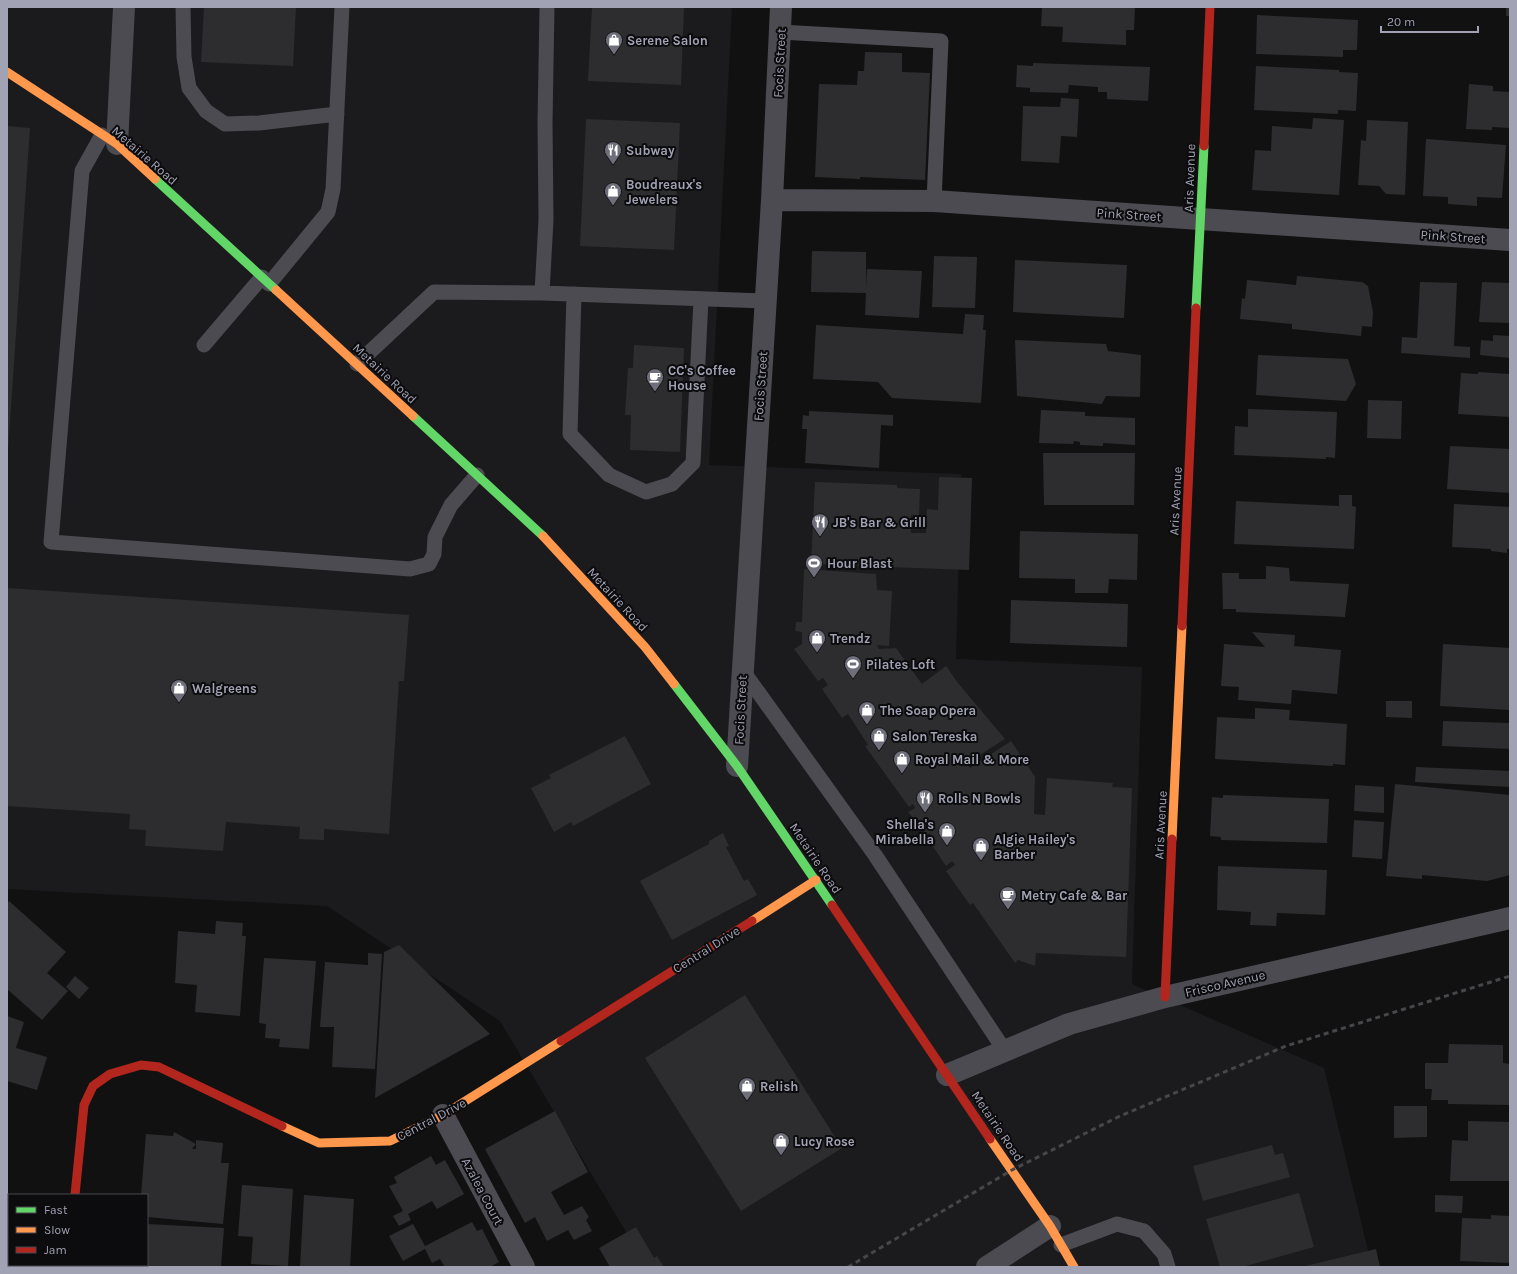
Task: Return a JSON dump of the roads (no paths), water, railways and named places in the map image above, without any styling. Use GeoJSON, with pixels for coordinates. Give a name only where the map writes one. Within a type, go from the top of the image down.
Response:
{"type":"FeatureCollection","features":[{"type":"Feature","properties":{"kind":"street"},"geometry":{"type":"LineString","coordinates":[[110,139],[124,7]]}},
{"type":"Feature","properties":{"kind":"street","name":"Focis Street"},"geometry":{"type":"LineString","coordinates":[[737,766],[772,200],[781,7]]}},
{"type":"Feature","properties":{"kind":"street","name":"Aris Avenue"},"geometry":{"type":"LineString","coordinates":[[1165,997],[1210,7]]}},
{"type":"Feature","properties":{"kind":"street","name":"Metairie Road"},"geometry":{"type":"LineString","coordinates":[[7,72],[110,139],[534,527],[644,647],[737,766],[1050,1226],[1074,1267]]}},
{"type":"Feature","properties":{"kind":"street","name":"Pink Street"},"geometry":{"type":"LineString","coordinates":[[772,200],[934,201],[1510,240]]}},
{"type":"Feature","properties":{"kind":"street","name":"Central Drive"},"geometry":{"type":"LineString","coordinates":[[75,1194],[84,1105],[93,1086],[110,1074],[141,1065],[159,1067],[248,1111],[319,1143],[390,1141],[443,1115],[816,880]]}},
{"type":"Feature","properties":{"kind":"street","name":"Frisco Avenue"},"geometry":{"type":"LineString","coordinates":[[947,1075],[1069,1024],[1165,997],[1510,918]]}},
{"type":"Feature","properties":{"kind":"street","name":"Azalea Court"},"geometry":{"type":"LineString","coordinates":[[443,1115],[524,1267]]}},
{"type":"Feature","properties":{"kind":"street"},"geometry":{"type":"LineString","coordinates":[[987,1267],[1050,1226]]}},
{"type":"Feature","properties":{"kind":"lane"},"geometry":{"type":"LineString","coordinates":[[183,7],[184,57],[189,88],[206,112],[225,124],[259,123],[337,114]]}},
{"type":"Feature","properties":{"kind":"lane"},"geometry":{"type":"LineString","coordinates":[[204,345],[266,281],[328,212],[333,189],[342,7]]}},
{"type":"Feature","properties":{"kind":"lane"},"geometry":{"type":"LineString","coordinates":[[542,293],[546,220],[545,123],[547,7]]}},
{"type":"Feature","properties":{"kind":"lane"},"geometry":{"type":"LineString","coordinates":[[780,32],[941,41],[934,201]]}},
{"type":"Feature","properties":{"kind":"lane"},"geometry":{"type":"LineString","coordinates":[[110,139],[82,171],[51,542],[410,569],[429,564],[434,554],[435,537],[451,505],[477,475]]}},
{"type":"Feature","properties":{"kind":"lane"},"geometry":{"type":"LineString","coordinates":[[357,364],[434,292],[542,293],[766,301]]}},
{"type":"Feature","properties":{"kind":"lane"},"geometry":{"type":"LineString","coordinates":[[574,294],[570,434],[609,475],[646,492],[672,484],[693,463],[701,299]]}},
{"type":"Feature","properties":{"kind":"lane"},"geometry":{"type":"LineString","coordinates":[[743,671],[875,855],[1005,1050]]}},
{"type":"Feature","properties":{"kind":"lane"},"geometry":{"type":"LineString","coordinates":[[1061,1245],[1117,1224],[1144,1231],[1164,1254],[1168,1267]]}},
{"type":"Feature","properties":{"kind":"railway"},"geometry":{"type":"LineString","coordinates":[[848,1267],[1012,1170],[1118,1117],[1286,1046],[1510,976]]}},
{"type":"Feature","properties":{"kind":"place","name":"Serene Salon"},"geometry":{"type":"Point","coordinates":[614,55]}},
{"type":"Feature","properties":{"kind":"place","name":"Subway"},"geometry":{"type":"Point","coordinates":[613,165]}},
{"type":"Feature","properties":{"kind":"place","name":"Boudreaux's Jewelers"},"geometry":{"type":"Point","coordinates":[613,206]}},
{"type":"Feature","properties":{"kind":"place","name":"CC's Coffee House"},"geometry":{"type":"Point","coordinates":[655,392]}},
{"type":"Feature","properties":{"kind":"place","name":"JB's Bar & Grill"},"geometry":{"type":"Point","coordinates":[820,537]}},
{"type":"Feature","properties":{"kind":"place","name":"Hour Blast"},"geometry":{"type":"Point","coordinates":[814,578]}},
{"type":"Feature","properties":{"kind":"place","name":"Trendz"},"geometry":{"type":"Point","coordinates":[817,653]}},
{"type":"Feature","properties":{"kind":"place","name":"Pilates Loft"},"geometry":{"type":"Point","coordinates":[853,679]}},
{"type":"Feature","properties":{"kind":"place","name":"Walgreens"},"geometry":{"type":"Point","coordinates":[179,703]}},
{"type":"Feature","properties":{"kind":"place","name":"The Soap Opera"},"geometry":{"type":"Point","coordinates":[867,725]}},
{"type":"Feature","properties":{"kind":"place","name":"Salon Tereska"},"geometry":{"type":"Point","coordinates":[879,751]}},
{"type":"Feature","properties":{"kind":"place","name":"Royal Mail & More"},"geometry":{"type":"Point","coordinates":[902,774]}},
{"type":"Feature","properties":{"kind":"place","name":"Rolls N Bowls"},"geometry":{"type":"Point","coordinates":[925,813]}},
{"type":"Feature","properties":{"kind":"place","name":"Shella's Mirabella"},"geometry":{"type":"Point","coordinates":[947,846]}},
{"type":"Feature","properties":{"kind":"place","name":"Algie Hailey's Barber"},"geometry":{"type":"Point","coordinates":[981,861]}},
{"type":"Feature","properties":{"kind":"place","name":"Metry Cafe & Bar"},"geometry":{"type":"Point","coordinates":[1008,910]}},
{"type":"Feature","properties":{"kind":"place","name":"Relish"},"geometry":{"type":"Point","coordinates":[747,1101]}},
{"type":"Feature","properties":{"kind":"place","name":"Lucy Rose"},"geometry":{"type":"Point","coordinates":[781,1156]}}]}
